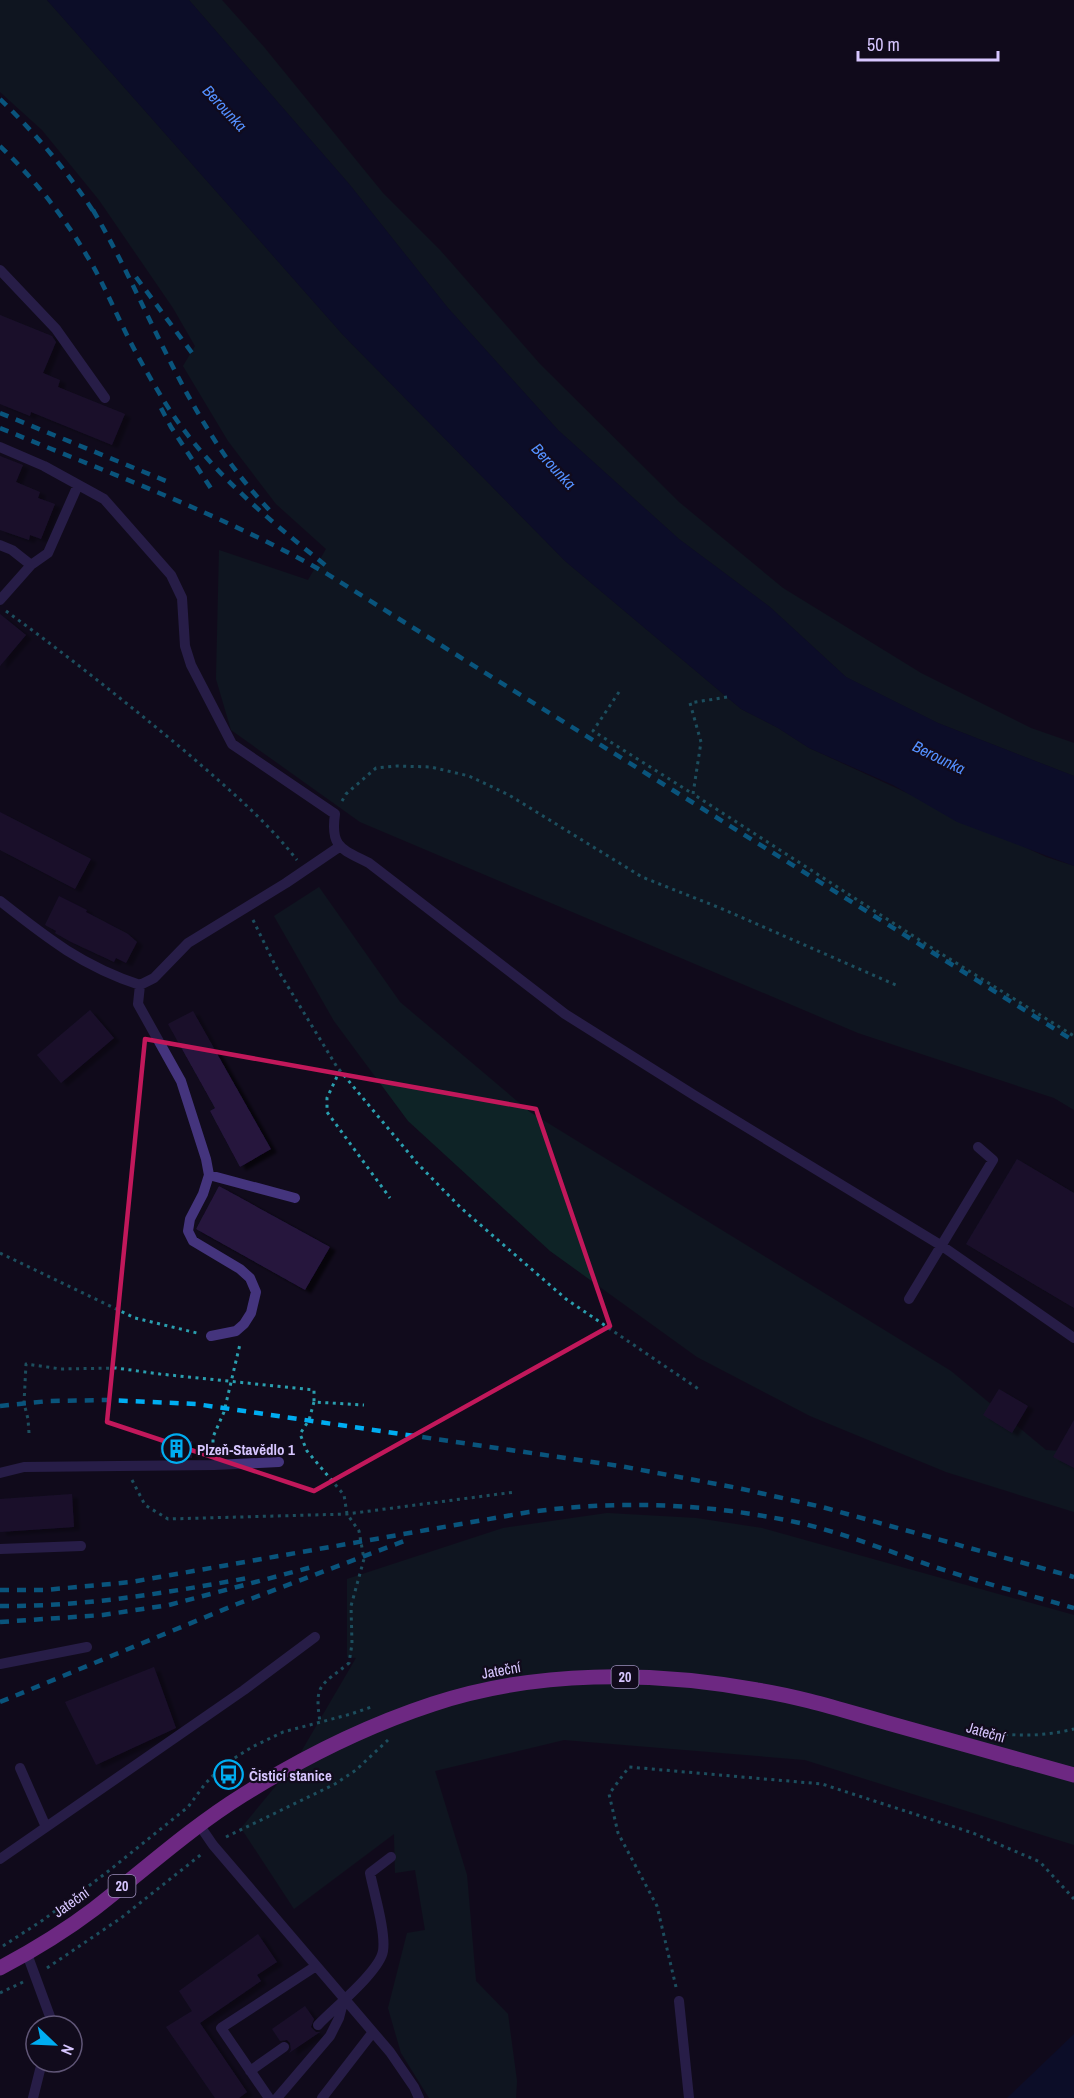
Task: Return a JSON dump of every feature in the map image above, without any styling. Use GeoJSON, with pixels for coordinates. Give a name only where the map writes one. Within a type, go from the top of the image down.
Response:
{"type":"FeatureCollection","features":[{"type":"Feature","properties":{"kind":"main road","name":"Jateční"},"geometry":{"type":"LineString","coordinates":[[0,1968],[27,1954],[92,1911],[239,1797],[294,1764],[394,1719],[434,1704],[482,1692],[569,1679],[614,1677],[664,1678],[760,1690],[819,1704],[1074,1775]]}},
{"type":"Feature","properties":{"kind":"lane"},"geometry":{"type":"LineString","coordinates":[[0,270],[56,329],[105,398]]}},
{"type":"Feature","properties":{"kind":"lane"},"geometry":{"type":"LineString","coordinates":[[0,447],[44,466],[104,499],[171,575],[182,597],[185,646],[191,665],[232,744],[334,814],[332,831],[339,847],[369,863],[565,1014],[707,1104],[942,1246],[1074,1338]]}},
{"type":"Feature","properties":{"kind":"lane"},"geometry":{"type":"LineString","coordinates":[[0,600],[31,565],[48,554],[78,485]]}},
{"type":"Feature","properties":{"kind":"lane"},"geometry":{"type":"LineString","coordinates":[[0,545],[12,550],[31,565]]}},
{"type":"Feature","properties":{"kind":"lane"},"geometry":{"type":"LineString","coordinates":[[0,901],[76,958],[114,977],[140,985],[154,978],[188,943],[247,908],[339,847]]}},
{"type":"Feature","properties":{"kind":"lane"},"geometry":{"type":"LineString","coordinates":[[140,985],[138,1004],[181,1081],[206,1159],[209,1175],[203,1194],[190,1219],[188,1231],[194,1241],[240,1269],[250,1278],[256,1292],[251,1312],[244,1324],[236,1331],[211,1336]]}},
{"type":"Feature","properties":{"kind":"lane"},"geometry":{"type":"LineString","coordinates":[[909,1299],[993,1160],[978,1146]]}},
{"type":"Feature","properties":{"kind":"lane"},"geometry":{"type":"LineString","coordinates":[[209,1175],[295,1198]]}},
{"type":"Feature","properties":{"kind":"lane"},"geometry":{"type":"LineString","coordinates":[[0,1473],[24,1467],[279,1462]]}},
{"type":"Feature","properties":{"kind":"lane"},"geometry":{"type":"LineString","coordinates":[[0,1549],[81,1546]]}},
{"type":"Feature","properties":{"kind":"lane"},"geometry":{"type":"LineString","coordinates":[[0,1859],[235,1696],[315,1637]]}},
{"type":"Feature","properties":{"kind":"lane"},"geometry":{"type":"LineString","coordinates":[[0,1664],[87,1647]]}},
{"type":"Feature","properties":{"kind":"lane"},"geometry":{"type":"LineString","coordinates":[[20,1768],[46,1827]]}},
{"type":"Feature","properties":{"kind":"lane"},"geometry":{"type":"LineString","coordinates":[[200,1826],[213,1845],[390,2052],[414,2087],[418,2098]]}},
{"type":"Feature","properties":{"kind":"lane"},"geometry":{"type":"LineString","coordinates":[[318,2025],[376,1968],[383,1954],[384,1941],[370,1872],[391,1857]]}},
{"type":"Feature","properties":{"kind":"lane"},"geometry":{"type":"LineString","coordinates":[[27,1954],[49,2014]]}},
{"type":"Feature","properties":{"kind":"lane"},"geometry":{"type":"LineString","coordinates":[[269,2098],[221,2028],[316,1966]]}},
{"type":"Feature","properties":{"kind":"lane"},"geometry":{"type":"LineString","coordinates":[[277,2098],[330,2036],[339,2018],[344,1999]]}},
{"type":"Feature","properties":{"kind":"lane"},"geometry":{"type":"LineString","coordinates":[[680,2001],[689,2098]]}},
{"type":"Feature","properties":{"kind":"lane"},"geometry":{"type":"LineString","coordinates":[[322,2098],[373,2032]]}},
{"type":"Feature","properties":{"kind":"lane"},"geometry":{"type":"LineString","coordinates":[[250,2071],[284,2047]]}},
{"type":"Feature","properties":{"kind":"lane"},"geometry":{"type":"LineString","coordinates":[[33,2098],[39,2074]]}},
{"type":"Feature","properties":{"kind":"path"},"geometry":{"type":"LineString","coordinates":[[0,607],[109,687],[234,794],[278,836],[306,870]]}},
{"type":"Feature","properties":{"kind":"path"},"geometry":{"type":"LineString","coordinates":[[619,692],[593,731],[1074,1036]]}},
{"type":"Feature","properties":{"kind":"path"},"geometry":{"type":"LineString","coordinates":[[693,794],[701,742],[690,704],[727,697]]}},
{"type":"Feature","properties":{"kind":"path"},"geometry":{"type":"LineString","coordinates":[[334,814],[346,794],[376,768],[431,767],[470,776],[509,795],[642,877],[720,908],[896,985]]}},
{"type":"Feature","properties":{"kind":"path"},"geometry":{"type":"LineString","coordinates":[[247,908],[276,968],[340,1070],[417,1163],[461,1208],[566,1299],[700,1390]]}},
{"type":"Feature","properties":{"kind":"path"},"geometry":{"type":"LineString","coordinates":[[340,1070],[327,1098],[327,1112],[390,1198]]}},
{"type":"Feature","properties":{"kind":"path"},"geometry":{"type":"LineString","coordinates":[[0,1253],[135,1318],[211,1336]]}},
{"type":"Feature","properties":{"kind":"path"},"geometry":{"type":"LineString","coordinates":[[214,1465],[213,1437],[224,1412],[244,1324]]}},
{"type":"Feature","properties":{"kind":"path"},"geometry":{"type":"LineString","coordinates":[[29,1433],[24,1403],[26,1364],[61,1369],[116,1368],[314,1390],[314,1402],[309,1420],[300,1434],[307,1451],[344,1495],[348,1514],[359,1531],[364,1559],[351,1606],[352,1644],[349,1663],[323,1684],[316,1695],[320,1722]]}},
{"type":"Feature","properties":{"kind":"path"},"geometry":{"type":"LineString","coordinates":[[314,1402],[364,1405]]}},
{"type":"Feature","properties":{"kind":"path"},"geometry":{"type":"LineString","coordinates":[[124,1465],[146,1505],[168,1519],[348,1514],[515,1492]]}},
{"type":"Feature","properties":{"kind":"path"},"geometry":{"type":"LineString","coordinates":[[0,1947],[43,1920],[188,1807],[222,1766],[252,1747],[283,1732],[384,1703]]}},
{"type":"Feature","properties":{"kind":"path"},"geometry":{"type":"LineString","coordinates":[[981,1731],[1012,1736],[1033,1736],[1074,1729]]}},
{"type":"Feature","properties":{"kind":"path"},"geometry":{"type":"LineString","coordinates":[[0,1993],[36,1975],[121,1918],[213,1845],[241,1828],[335,1784],[356,1770],[389,1739]]}},
{"type":"Feature","properties":{"kind":"path"},"geometry":{"type":"LineString","coordinates":[[680,2001],[657,1906],[618,1833],[609,1794],[629,1767],[822,1784],[973,1833],[1040,1862],[1074,1899]]}},
{"type":"Feature","properties":{"kind":"highlighted area"},"geometry":{"type":"Polygon","coordinates":[[[145,1039],[536,1109],[610,1326],[314,1491],[107,1422],[145,1039]]]}},
{"type":"Feature","properties":{"kind":"green space"},"geometry":{"type":"Polygon","coordinates":[[[0,0],[47,0],[343,335],[565,561],[741,709],[778,728],[809,748],[1046,857],[1074,866],[1074,1110],[1054,1098],[858,1033],[360,822],[231,730],[216,679],[219,550],[308,580],[326,549],[276,504],[228,441],[183,366],[195,346],[173,308],[99,200],[42,130],[0,92],[0,0]]]}},
{"type":"Feature","properties":{"kind":"green space"},"geometry":{"type":"Polygon","coordinates":[[[189,0],[222,0],[264,47],[383,193],[440,250],[540,364],[679,502],[783,588],[921,673],[1031,728],[1074,743],[1074,776],[938,723],[846,677],[770,607],[679,539],[558,430],[448,308],[350,185],[189,0]]]}},
{"type":"Feature","properties":{"kind":"green space"},"geometry":{"type":"Polygon","coordinates":[[[319,887],[400,1002],[530,1112],[951,1371],[1046,1450],[1074,1452],[1074,1512],[946,1472],[810,1416],[697,1357],[550,1251],[408,1121],[334,1021],[274,916],[319,887]]]}},
{"type":"Feature","properties":{"kind":"green space"},"geometry":{"type":"Polygon","coordinates":[[[607,1513],[696,1518],[762,1528],[1074,1615],[1074,1845],[805,1760],[564,1740],[435,1771],[467,1875],[476,1981],[508,2014],[517,2081],[516,2098],[429,2098],[401,2053],[388,2008],[407,1933],[425,1930],[415,1870],[395,1873],[394,1834],[294,1909],[241,1828],[294,1764],[356,1658],[347,1657],[347,1579],[503,1528],[607,1513]]]}},
{"type":"Feature","properties":{"kind":"water","name":"Berounka"},"geometry":{"type":"Polygon","coordinates":[[[47,0],[189,0],[350,185],[448,308],[558,430],[679,539],[770,607],[846,677],[938,723],[1074,776],[1074,866],[957,822],[893,785],[809,748],[778,728],[741,709],[565,561],[343,335],[47,0]]]}},
{"type":"Feature","properties":{"kind":"water"},"geometry":{"type":"Polygon","coordinates":[[[1074,2034],[1074,2098],[1007,2098],[1074,2034]]]}},
{"type":"Feature","properties":{"kind":"building"},"geometry":{"type":"Polygon","coordinates":[[[0,315],[52,336],[56,342],[43,373],[60,380],[58,387],[125,414],[112,445],[31,412],[30,416],[0,404],[0,315]]]}},
{"type":"Feature","properties":{"kind":"building"},"geometry":{"type":"Polygon","coordinates":[[[0,456],[23,465],[16,482],[40,492],[38,498],[55,504],[41,539],[30,535],[29,540],[0,530],[0,456]]]}},
{"type":"Feature","properties":{"kind":"building"},"geometry":{"type":"Polygon","coordinates":[[[0,614],[26,635],[0,666],[0,614]]]}},
{"type":"Feature","properties":{"kind":"building"},"geometry":{"type":"Polygon","coordinates":[[[0,812],[91,859],[75,889],[0,850],[0,812]]]}},
{"type":"Feature","properties":{"kind":"building"},"geometry":{"type":"Polygon","coordinates":[[[59,896],[128,934],[137,942],[126,963],[116,958],[114,962],[71,942],[45,925],[59,896]]]}},
{"type":"Feature","properties":{"kind":"building"},"geometry":{"type":"Polygon","coordinates":[[[90,1010],[114,1038],[61,1083],[37,1055],[90,1010]]]}},
{"type":"Feature","properties":{"kind":"building"},"geometry":{"type":"Polygon","coordinates":[[[193,1011],[271,1149],[240,1167],[210,1111],[215,1108],[168,1024],[193,1011]]]}},
{"type":"Feature","properties":{"kind":"building"},"geometry":{"type":"Polygon","coordinates":[[[1017,1159],[1074,1193],[1074,1308],[966,1244],[1017,1159]]]}},
{"type":"Feature","properties":{"kind":"building"},"geometry":{"type":"Polygon","coordinates":[[[219,1186],[330,1247],[305,1290],[196,1229],[219,1186]]]}},
{"type":"Feature","properties":{"kind":"building"},"geometry":{"type":"Polygon","coordinates":[[[999,1389],[1028,1406],[1012,1433],[983,1415],[999,1389]]]}},
{"type":"Feature","properties":{"kind":"building"},"geometry":{"type":"Polygon","coordinates":[[[1074,1420],[1074,1468],[1053,1457],[1074,1420]]]}},
{"type":"Feature","properties":{"kind":"building","name":"Plzeň-Stavědlo 1"},"geometry":{"type":"Polygon","coordinates":[[[160,1440],[192,1441],[192,1458],[160,1457],[160,1440]]]}},
{"type":"Feature","properties":{"kind":"building"},"geometry":{"type":"Polygon","coordinates":[[[72,1494],[74,1527],[0,1532],[0,1499],[72,1494]]]}},
{"type":"Feature","properties":{"kind":"building"},"geometry":{"type":"Polygon","coordinates":[[[154,1667],[176,1728],[96,1765],[65,1702],[154,1667]]]}},
{"type":"Feature","properties":{"kind":"building"},"geometry":{"type":"Polygon","coordinates":[[[258,1934],[277,1962],[257,1975],[261,1981],[200,2023],[247,2092],[239,2098],[215,2098],[166,2027],[192,2011],[179,1991],[258,1934]]]}},
{"type":"Feature","properties":{"kind":"building"},"geometry":{"type":"Polygon","coordinates":[[[305,2006],[314,2019],[311,2027],[316,2032],[320,2032],[289,2053],[290,2043],[287,2040],[280,2041],[272,2029],[305,2006]]]}},
{"type":"Feature","properties":{"kind":"railway"},"geometry":{"type":"LineString","coordinates":[[0,99],[52,155],[97,217]]}},
{"type":"Feature","properties":{"kind":"railway"},"geometry":{"type":"LineString","coordinates":[[0,146],[25,171],[78,241],[143,366],[181,426],[199,449],[240,492],[330,569]]}},
{"type":"Feature","properties":{"kind":"railway"},"geometry":{"type":"LineString","coordinates":[[93,210],[195,409],[233,467],[274,515]]}},
{"type":"Feature","properties":{"kind":"railway"},"geometry":{"type":"LineString","coordinates":[[136,277],[195,357]]}},
{"type":"Feature","properties":{"kind":"railway"},"geometry":{"type":"LineString","coordinates":[[161,408],[212,490]]}},
{"type":"Feature","properties":{"kind":"railway"},"geometry":{"type":"LineString","coordinates":[[0,413],[166,481]]}},
{"type":"Feature","properties":{"kind":"railway"},"geometry":{"type":"LineString","coordinates":[[0,428],[205,513],[324,572],[1074,1041]]}},
{"type":"Feature","properties":{"kind":"railway"},"geometry":{"type":"LineString","coordinates":[[0,1406],[49,1401],[108,1400],[196,1404],[620,1466],[738,1488],[822,1507],[1074,1577]]}},
{"type":"Feature","properties":{"kind":"railway"},"geometry":{"type":"LineString","coordinates":[[0,1590],[45,1590],[131,1582],[529,1512],[631,1505],[732,1511],[818,1527],[989,1584],[1074,1608]]}},
{"type":"Feature","properties":{"kind":"railway"},"geometry":{"type":"LineString","coordinates":[[0,1702],[237,1604],[407,1540]]}},
{"type":"Feature","properties":{"kind":"railway"},"geometry":{"type":"LineString","coordinates":[[0,1622],[103,1615],[169,1605],[312,1567]]}},
{"type":"Feature","properties":{"kind":"railway"},"geometry":{"type":"LineString","coordinates":[[0,1606],[93,1602],[248,1578]]}},
{"type":"Feature","properties":{"kind":"place","name":"Plzeň-Stavědlo 1"},"geometry":{"type":"Point","coordinates":[176,1449]}},
{"type":"Feature","properties":{"kind":"place","name":"Čisticí stanice"},"geometry":{"type":"Point","coordinates":[228,1775]}}]}
